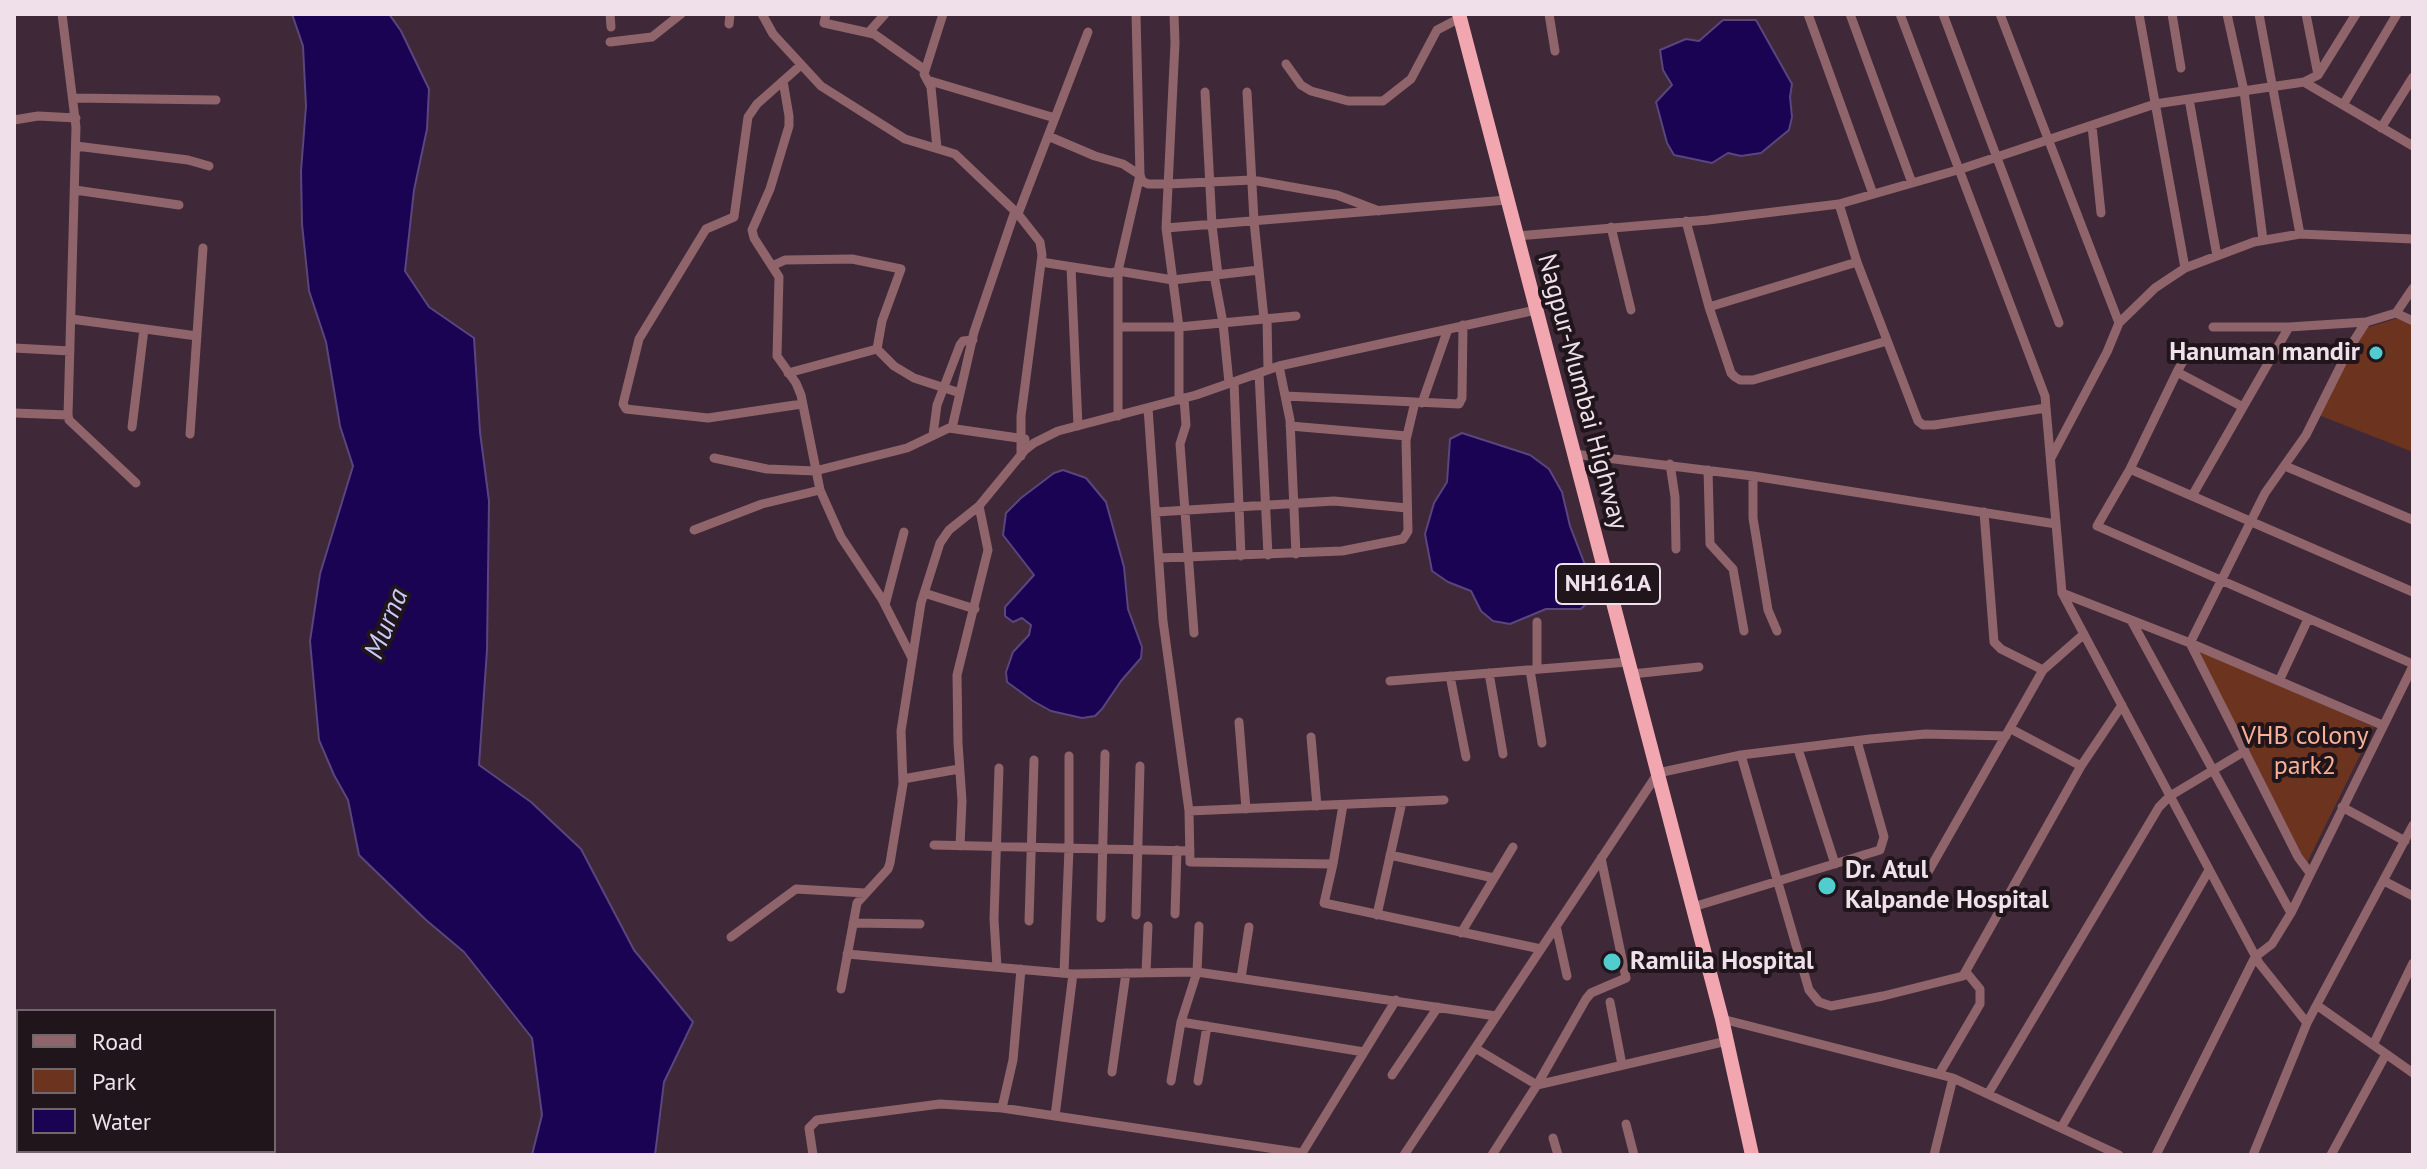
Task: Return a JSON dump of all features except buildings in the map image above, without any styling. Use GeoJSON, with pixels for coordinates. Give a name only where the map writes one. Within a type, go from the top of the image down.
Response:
{"type":"FeatureCollection","features":[{"type":"Feature","properties":{"kind":"highway","name":"Nagpur-Mumbai Highway"},"geometry":{"type":"LineString","coordinates":[[1459,16],[1722,1019],[1752,1155]]}},
{"type":"Feature","properties":{"kind":"street"},"geometry":{"type":"LineString","coordinates":[[62,14],[76,118],[68,415],[69,420],[136,483]]}},
{"type":"Feature","properties":{"kind":"street"},"geometry":{"type":"LineString","coordinates":[[610,14],[611,27]]}},
{"type":"Feature","properties":{"kind":"street"},"geometry":{"type":"LineString","coordinates":[[610,42],[652,37],[681,14]]}},
{"type":"Feature","properties":{"kind":"street"},"geometry":{"type":"LineString","coordinates":[[762,14],[773,34],[821,86],[905,139],[951,151],[1016,212],[1040,242],[1043,251],[1021,416],[1021,456]]}},
{"type":"Feature","properties":{"kind":"street"},"geometry":{"type":"LineString","coordinates":[[826,14],[824,23],[879,37],[926,75],[1055,118]]}},
{"type":"Feature","properties":{"kind":"street"},"geometry":{"type":"LineString","coordinates":[[869,32],[885,14]]}},
{"type":"Feature","properties":{"kind":"street"},"geometry":{"type":"LineString","coordinates":[[937,148],[931,89],[926,75],[943,14]]}},
{"type":"Feature","properties":{"kind":"street"},"geometry":{"type":"LineString","coordinates":[[1118,416],[1118,271],[1140,175],[1136,14]]}},
{"type":"Feature","properties":{"kind":"street"},"geometry":{"type":"LineString","coordinates":[[1174,14],[1166,228],[1179,327],[1186,425],[1180,444],[1194,633]]}},
{"type":"Feature","properties":{"kind":"street"},"geometry":{"type":"LineString","coordinates":[[1549,14],[1555,51]]}},
{"type":"Feature","properties":{"kind":"street"},"geometry":{"type":"LineString","coordinates":[[1808,14],[1873,194]]}},
{"type":"Feature","properties":{"kind":"street"},"geometry":{"type":"LineString","coordinates":[[1850,14],[1912,183]]}},
{"type":"Feature","properties":{"kind":"street"},"geometry":{"type":"LineString","coordinates":[[1900,14],[2045,396],[2062,593],[2255,957],[2307,1023]]}},
{"type":"Feature","properties":{"kind":"street"},"geometry":{"type":"LineString","coordinates":[[1943,14],[2059,323]]}},
{"type":"Feature","properties":{"kind":"street"},"geometry":{"type":"LineString","coordinates":[[2000,14],[2119,323]]}},
{"type":"Feature","properties":{"kind":"street"},"geometry":{"type":"LineString","coordinates":[[2139,14],[2185,268]]}},
{"type":"Feature","properties":{"kind":"street"},"geometry":{"type":"LineString","coordinates":[[2172,14],[2181,68]]}},
{"type":"Feature","properties":{"kind":"street"},"geometry":{"type":"LineString","coordinates":[[2227,14],[2244,91],[2263,240]]}},
{"type":"Feature","properties":{"kind":"street"},"geometry":{"type":"LineString","coordinates":[[2259,14],[2300,234]]}},
{"type":"Feature","properties":{"kind":"street"},"geometry":{"type":"LineString","coordinates":[[2306,14],[2318,75]]}},
{"type":"Feature","properties":{"kind":"street"},"geometry":{"type":"LineString","coordinates":[[1517,236],[1839,204],[1961,169],[2155,104],[2304,82],[2318,75],[2356,14]]}},
{"type":"Feature","properties":{"kind":"street"},"geometry":{"type":"LineString","coordinates":[[2343,105],[2397,14]]}},
{"type":"Feature","properties":{"kind":"street"},"geometry":{"type":"LineString","coordinates":[[1286,64],[1301,85],[1311,91],[1348,101],[1383,101],[1411,79],[1437,30],[1459,16]]}},
{"type":"Feature","properties":{"kind":"street"},"geometry":{"type":"LineString","coordinates":[[952,428],[973,340],[1016,212],[1088,32]]}},
{"type":"Feature","properties":{"kind":"street"},"geometry":{"type":"LineString","coordinates":[[801,65],[757,104],[748,117],[734,217],[706,229],[639,339],[623,404],[626,409],[713,418],[802,404]]}},
{"type":"Feature","properties":{"kind":"street"},"geometry":{"type":"LineString","coordinates":[[2381,128],[2413,77]]}},
{"type":"Feature","properties":{"kind":"street"},"geometry":{"type":"LineString","coordinates":[[783,81],[789,126],[770,189],[752,230],[780,279],[777,356],[796,383],[820,490],[841,537],[885,605],[912,659]]}},
{"type":"Feature","properties":{"kind":"street"},"geometry":{"type":"LineString","coordinates":[[2304,82],[2413,146]]}},
{"type":"Feature","properties":{"kind":"street"},"geometry":{"type":"LineString","coordinates":[[1205,92],[1216,275],[1232,383],[1241,556]]}},
{"type":"Feature","properties":{"kind":"street"},"geometry":{"type":"LineString","coordinates":[[1247,92],[1254,221],[1265,318],[1268,555]]}},
{"type":"Feature","properties":{"kind":"street"},"geometry":{"type":"LineString","coordinates":[[74,98],[216,100]]}},
{"type":"Feature","properties":{"kind":"street"},"geometry":{"type":"LineString","coordinates":[[2189,99],[2217,256]]}},
{"type":"Feature","properties":{"kind":"street"},"geometry":{"type":"LineString","coordinates":[[14,120],[38,116],[76,118]]}},
{"type":"Feature","properties":{"kind":"street"},"geometry":{"type":"LineString","coordinates":[[2092,126],[2101,213]]}},
{"type":"Feature","properties":{"kind":"street"},"geometry":{"type":"LineString","coordinates":[[1048,136],[1123,164],[1140,175],[1145,183],[1252,180],[1337,195],[1379,211]]}},
{"type":"Feature","properties":{"kind":"street"},"geometry":{"type":"LineString","coordinates":[[76,146],[188,160],[209,166]]}},
{"type":"Feature","properties":{"kind":"street"},"geometry":{"type":"LineString","coordinates":[[75,190],[179,205]]}},
{"type":"Feature","properties":{"kind":"street"},"geometry":{"type":"LineString","coordinates":[[1166,228],[1507,200]]}},
{"type":"Feature","properties":{"kind":"street"},"geometry":{"type":"LineString","coordinates":[[1839,204],[1857,262],[1918,421],[1923,425],[2046,408]]}},
{"type":"Feature","properties":{"kind":"street"},"geometry":{"type":"LineString","coordinates":[[1686,221],[1731,373],[1740,380],[1753,380],[1887,341]]}},
{"type":"Feature","properties":{"kind":"street"},"geometry":{"type":"LineString","coordinates":[[1611,227],[1631,310]]}},
{"type":"Feature","properties":{"kind":"street"},"geometry":{"type":"LineString","coordinates":[[2051,458],[2119,323],[2155,288],[2185,268],[2263,240],[2300,234],[2413,239]]}},
{"type":"Feature","properties":{"kind":"street"},"geometry":{"type":"LineString","coordinates":[[190,434],[203,248]]}},
{"type":"Feature","properties":{"kind":"street"},"geometry":{"type":"LineString","coordinates":[[772,266],[785,260],[852,259],[899,266],[901,272],[882,321],[877,349]]}},
{"type":"Feature","properties":{"kind":"street"},"geometry":{"type":"LineString","coordinates":[[1041,262],[1173,280],[1259,270]]}},
{"type":"Feature","properties":{"kind":"street"},"geometry":{"type":"LineString","coordinates":[[1709,307],[1857,262]]}},
{"type":"Feature","properties":{"kind":"street"},"geometry":{"type":"LineString","coordinates":[[1071,267],[1078,426]]}},
{"type":"Feature","properties":{"kind":"street"},"geometry":{"type":"LineString","coordinates":[[2213,327],[2289,327],[2366,322],[2396,313],[2413,288]]}},
{"type":"Feature","properties":{"kind":"street"},"geometry":{"type":"LineString","coordinates":[[841,989],[857,903],[889,867],[903,779],[901,731],[924,593],[944,536],[979,506],[1021,456],[1038,440],[1078,426],[1182,399],[1279,366],[1536,310]]}},
{"type":"Feature","properties":{"kind":"street"},"geometry":{"type":"LineString","coordinates":[[2396,313],[2413,321]]}},
{"type":"Feature","properties":{"kind":"street"},"geometry":{"type":"LineString","coordinates":[[1118,327],[1179,327],[1296,316]]}},
{"type":"Feature","properties":{"kind":"street"},"geometry":{"type":"LineString","coordinates":[[71,319],[197,336]]}},
{"type":"Feature","properties":{"kind":"street"},"geometry":{"type":"LineString","coordinates":[[2190,643],[2265,493],[2306,435],[2350,347],[2366,322]]}},
{"type":"Feature","properties":{"kind":"street"},"geometry":{"type":"LineString","coordinates":[[1285,396],[1456,405],[1461,401],[1463,325]]}},
{"type":"Feature","properties":{"kind":"street"},"geometry":{"type":"LineString","coordinates":[[2192,496],[2289,327]]}},
{"type":"Feature","properties":{"kind":"street"},"geometry":{"type":"LineString","coordinates":[[132,427],[144,329]]}},
{"type":"Feature","properties":{"kind":"street"},"geometry":{"type":"LineString","coordinates":[[1159,558],[1348,551],[1403,539],[1407,534],[1407,436],[1448,329]]}},
{"type":"Feature","properties":{"kind":"street"},"geometry":{"type":"LineString","coordinates":[[933,435],[936,408],[960,345],[963,341],[973,340]]}},
{"type":"Feature","properties":{"kind":"street"},"geometry":{"type":"LineString","coordinates":[[14,348],[70,351]]}},
{"type":"Feature","properties":{"kind":"street"},"geometry":{"type":"LineString","coordinates":[[2156,1155],[2255,957],[2272,944],[2291,913],[2413,665],[2097,526],[2130,469],[2190,348]]}},
{"type":"Feature","properties":{"kind":"street"},"geometry":{"type":"LineString","coordinates":[[788,373],[877,349]]}},
{"type":"Feature","properties":{"kind":"street"},"geometry":{"type":"LineString","coordinates":[[877,349],[894,366],[914,378],[960,393]]}},
{"type":"Feature","properties":{"kind":"street"},"geometry":{"type":"LineString","coordinates":[[1279,366],[1290,426],[1296,554]]}},
{"type":"Feature","properties":{"kind":"street"},"geometry":{"type":"LineString","coordinates":[[2177,372],[2243,407]]}},
{"type":"Feature","properties":{"kind":"street"},"geometry":{"type":"LineString","coordinates":[[1148,408],[1163,621],[1189,811],[1190,862],[1333,864]]}},
{"type":"Feature","properties":{"kind":"street"},"geometry":{"type":"LineString","coordinates":[[14,413],[68,415]]}},
{"type":"Feature","properties":{"kind":"street"},"geometry":{"type":"LineString","coordinates":[[1290,426],[1407,436]]}},
{"type":"Feature","properties":{"kind":"street"},"geometry":{"type":"LineString","coordinates":[[714,458],[773,470],[815,471],[907,448],[952,428],[1038,440]]}},
{"type":"Feature","properties":{"kind":"street"},"geometry":{"type":"LineString","coordinates":[[1574,454],[1753,476],[2056,524]]}},
{"type":"Feature","properties":{"kind":"street"},"geometry":{"type":"LineString","coordinates":[[1670,464],[1675,497],[1676,549]]}},
{"type":"Feature","properties":{"kind":"street"},"geometry":{"type":"LineString","coordinates":[[2285,466],[2413,520]]}},
{"type":"Feature","properties":{"kind":"street"},"geometry":{"type":"LineString","coordinates":[[2130,469],[2412,588]]}},
{"type":"Feature","properties":{"kind":"street"},"geometry":{"type":"LineString","coordinates":[[1708,470],[1710,544],[1733,569],[1744,631]]}},
{"type":"Feature","properties":{"kind":"street"},"geometry":{"type":"LineString","coordinates":[[1753,476],[1753,518],[1768,610],[1777,631]]}},
{"type":"Feature","properties":{"kind":"street"},"geometry":{"type":"LineString","coordinates":[[694,530],[762,504],[820,490]]}},
{"type":"Feature","properties":{"kind":"street"},"geometry":{"type":"LineString","coordinates":[[1156,512],[1334,501],[1407,508]]}},
{"type":"Feature","properties":{"kind":"street"},"geometry":{"type":"LineString","coordinates":[[960,846],[962,801],[957,675],[988,550],[979,506]]}},
{"type":"Feature","properties":{"kind":"street"},"geometry":{"type":"LineString","coordinates":[[1984,512],[1994,642],[2001,649],[2043,670]]}},
{"type":"Feature","properties":{"kind":"street"},"geometry":{"type":"LineString","coordinates":[[885,605],[904,532]]}},
{"type":"Feature","properties":{"kind":"street"},"geometry":{"type":"LineString","coordinates":[[924,593],[975,609]]}},
{"type":"Feature","properties":{"kind":"street"},"geometry":{"type":"LineString","coordinates":[[2062,593],[2190,643],[2382,725]]}},
{"type":"Feature","properties":{"kind":"street"},"geometry":{"type":"LineString","coordinates":[[2279,681],[2308,619]]}},
{"type":"Feature","properties":{"kind":"street"},"geometry":{"type":"LineString","coordinates":[[2131,620],[2291,913]]}},
{"type":"Feature","properties":{"kind":"street"},"geometry":{"type":"LineString","coordinates":[[1537,622],[1533,670],[1542,743]]}},
{"type":"Feature","properties":{"kind":"street"},"geometry":{"type":"LineString","coordinates":[[1928,872],[2043,670],[2084,634]]}},
{"type":"Feature","properties":{"kind":"street"},"geometry":{"type":"LineString","coordinates":[[2190,643],[2298,857],[2310,873]]}},
{"type":"Feature","properties":{"kind":"street"},"geometry":{"type":"LineString","coordinates":[[1390,681],[1533,670],[1699,667]]}},
{"type":"Feature","properties":{"kind":"street"},"geometry":{"type":"LineString","coordinates":[[1489,673],[1503,754]]}},
{"type":"Feature","properties":{"kind":"street"},"geometry":{"type":"LineString","coordinates":[[1450,676],[1466,757]]}},
{"type":"Feature","properties":{"kind":"street"},"geometry":{"type":"LineString","coordinates":[[1741,755],[1809,990],[1819,1002],[1831,1006],[1958,978],[1966,972],[2081,766],[2122,705]]}},
{"type":"Feature","properties":{"kind":"street"},"geometry":{"type":"LineString","coordinates":[[1239,722],[1246,809]]}},
{"type":"Feature","properties":{"kind":"street"},"geometry":{"type":"LineString","coordinates":[[1404,1155],[1658,773],[1741,755],[1857,741],[1926,734],[2009,732],[2081,766]]}},
{"type":"Feature","properties":{"kind":"street"},"geometry":{"type":"LineString","coordinates":[[1311,737],[1317,806]]}},
{"type":"Feature","properties":{"kind":"street"},"geometry":{"type":"LineString","coordinates":[[1693,907],[1880,850],[1882,830],[1857,741]]}},
{"type":"Feature","properties":{"kind":"street"},"geometry":{"type":"LineString","coordinates":[[1798,749],[1835,864]]}},
{"type":"Feature","properties":{"kind":"street"},"geometry":{"type":"LineString","coordinates":[[1988,1094],[2159,807],[2170,796],[2245,751]]}},
{"type":"Feature","properties":{"kind":"street"},"geometry":{"type":"LineString","coordinates":[[1101,918],[1105,754]]}},
{"type":"Feature","properties":{"kind":"street"},"geometry":{"type":"LineString","coordinates":[[1055,1116],[1069,973],[1069,756]]}},
{"type":"Feature","properties":{"kind":"street"},"geometry":{"type":"LineString","coordinates":[[1029,921],[1034,760]]}},
{"type":"Feature","properties":{"kind":"street"},"geometry":{"type":"LineString","coordinates":[[1136,915],[1140,766]]}},
{"type":"Feature","properties":{"kind":"street"},"geometry":{"type":"LineString","coordinates":[[997,967],[994,919],[999,768]]}},
{"type":"Feature","properties":{"kind":"street"},"geometry":{"type":"LineString","coordinates":[[903,779],[959,769]]}},
{"type":"Feature","properties":{"kind":"street"},"geometry":{"type":"LineString","coordinates":[[1189,811],[1444,800]]}},
{"type":"Feature","properties":{"kind":"street"},"geometry":{"type":"LineString","coordinates":[[1377,915],[1402,802]]}},
{"type":"Feature","properties":{"kind":"street"},"geometry":{"type":"LineString","coordinates":[[1343,805],[1324,903],[1541,949]]}},
{"type":"Feature","properties":{"kind":"street"},"geometry":{"type":"LineString","coordinates":[[2342,807],[2405,841]]}},
{"type":"Feature","properties":{"kind":"street"},"geometry":{"type":"LineString","coordinates":[[2253,1155],[2307,1023],[2413,825]]}},
{"type":"Feature","properties":{"kind":"street"},"geometry":{"type":"LineString","coordinates":[[934,845],[1190,851]]}},
{"type":"Feature","properties":{"kind":"street"},"geometry":{"type":"LineString","coordinates":[[1461,933],[1513,847]]}},
{"type":"Feature","properties":{"kind":"street"},"geometry":{"type":"LineString","coordinates":[[1175,914],[1177,850]]}},
{"type":"Feature","properties":{"kind":"street"},"geometry":{"type":"LineString","coordinates":[[1390,855],[1494,878]]}},
{"type":"Feature","properties":{"kind":"street"},"geometry":{"type":"LineString","coordinates":[[1492,1155],[1588,996],[1627,976],[1601,858]]}},
{"type":"Feature","properties":{"kind":"street"},"geometry":{"type":"LineString","coordinates":[[2061,1128],[2209,870]]}},
{"type":"Feature","properties":{"kind":"street"},"geometry":{"type":"LineString","coordinates":[[2384,881],[2413,896]]}},
{"type":"Feature","properties":{"kind":"street"},"geometry":{"type":"LineString","coordinates":[[731,937],[796,889],[865,893]]}},
{"type":"Feature","properties":{"kind":"street"},"geometry":{"type":"LineString","coordinates":[[853,923],[920,924]]}},
{"type":"Feature","properties":{"kind":"street"},"geometry":{"type":"LineString","coordinates":[[1146,973],[1148,926]]}},
{"type":"Feature","properties":{"kind":"street"},"geometry":{"type":"LineString","coordinates":[[1171,1081],[1181,1022],[1197,972],[1199,926]]}},
{"type":"Feature","properties":{"kind":"street"},"geometry":{"type":"LineString","coordinates":[[1556,926],[1567,976]]}},
{"type":"Feature","properties":{"kind":"street"},"geometry":{"type":"LineString","coordinates":[[1241,978],[1249,927]]}},
{"type":"Feature","properties":{"kind":"street"},"geometry":{"type":"LineString","coordinates":[[847,954],[1069,973],[1197,972],[1496,1016]]}},
{"type":"Feature","properties":{"kind":"street"},"geometry":{"type":"LineString","coordinates":[[2373,1045],[2413,963]]}},
{"type":"Feature","properties":{"kind":"street"},"geometry":{"type":"LineString","coordinates":[[1002,1108],[1013,1060],[1021,969]]}},
{"type":"Feature","properties":{"kind":"street"},"geometry":{"type":"LineString","coordinates":[[1939,1074],[1980,1004],[1980,989],[1966,972]]}},
{"type":"Feature","properties":{"kind":"street"},"geometry":{"type":"LineString","coordinates":[[1112,1072],[1126,973]]}},
{"type":"Feature","properties":{"kind":"street"},"geometry":{"type":"LineString","coordinates":[[813,1155],[809,1133],[812,1123],[940,1104],[1002,1108],[1301,1154],[1396,1000]]}},
{"type":"Feature","properties":{"kind":"street"},"geometry":{"type":"LineString","coordinates":[[1610,1002],[1622,1065]]}},
{"type":"Feature","properties":{"kind":"street"},"geometry":{"type":"LineString","coordinates":[[2318,1006],[2413,1073]]}},
{"type":"Feature","properties":{"kind":"street"},"geometry":{"type":"LineString","coordinates":[[1392,1075],[1438,1007]]}},
{"type":"Feature","properties":{"kind":"street"},"geometry":{"type":"LineString","coordinates":[[1722,1019],[1953,1078],[2119,1155]]}},
{"type":"Feature","properties":{"kind":"street"},"geometry":{"type":"LineString","coordinates":[[1181,1022],[1364,1052]]}},
{"type":"Feature","properties":{"kind":"street"},"geometry":{"type":"LineString","coordinates":[[1198,1081],[1207,1026]]}},
{"type":"Feature","properties":{"kind":"street"},"geometry":{"type":"LineString","coordinates":[[1475,1048],[1537,1085],[1727,1041]]}},
{"type":"Feature","properties":{"kind":"street"},"geometry":{"type":"LineString","coordinates":[[2331,1155],[2386,1054]]}},
{"type":"Feature","properties":{"kind":"street"},"geometry":{"type":"LineString","coordinates":[[1934,1155],[1953,1078]]}},
{"type":"Feature","properties":{"kind":"street"},"geometry":{"type":"LineString","coordinates":[[1626,1124],[1634,1155]]}},
{"type":"Feature","properties":{"kind":"street"},"geometry":{"type":"LineString","coordinates":[[1553,1138],[1558,1155]]}},
{"type":"Feature","properties":{"kind":"green space"},"geometry":{"type":"Polygon","coordinates":[[[2404,316],[2413,320],[2413,452],[2321,416],[2319,409],[2360,330],[2404,316]]]}},
{"type":"Feature","properties":{"kind":"green space","name":"VHB colony park2"},"geometry":{"type":"Polygon","coordinates":[[[2199,650],[2374,727],[2306,865],[2200,655],[2199,650]]]}},
{"type":"Feature","properties":{"kind":"water","name":"Murna"},"geometry":{"type":"Polygon","coordinates":[[[292,14],[389,14],[401,31],[429,89],[427,129],[414,190],[405,271],[429,307],[474,338],[480,432],[489,501],[487,650],[479,765],[531,802],[581,849],[634,950],[693,1022],[664,1082],[655,1155],[532,1155],[542,1115],[532,1038],[464,952],[359,855],[348,800],[319,740],[310,641],[320,574],[353,466],[340,426],[326,342],[309,291],[302,224],[301,171],[306,106],[303,46],[292,14]]]}},
{"type":"Feature","properties":{"kind":"water"},"geometry":{"type":"Polygon","coordinates":[[[1723,20],[1756,20],[1792,84],[1789,130],[1761,153],[1741,156],[1728,153],[1712,163],[1674,155],[1667,143],[1656,102],[1672,85],[1663,70],[1660,50],[1686,39],[1699,41],[1723,20]]]}},
{"type":"Feature","properties":{"kind":"water"},"geometry":{"type":"Polygon","coordinates":[[[1462,433],[1530,455],[1549,469],[1562,492],[1570,526],[1587,570],[1587,603],[1581,609],[1546,609],[1510,624],[1493,621],[1481,611],[1471,591],[1448,582],[1432,571],[1425,534],[1434,503],[1447,482],[1450,439],[1462,433]]]}},
{"type":"Feature","properties":{"kind":"water"},"geometry":{"type":"Polygon","coordinates":[[[1063,470],[1086,478],[1106,502],[1124,567],[1128,609],[1142,647],[1141,658],[1102,709],[1095,716],[1082,718],[1051,711],[1033,701],[1007,682],[1006,672],[1013,652],[1029,635],[1031,625],[1022,618],[1013,622],[1005,616],[1005,607],[1034,575],[1003,535],[1006,513],[1054,473],[1063,470]]]}},
{"type":"Feature","properties":{"kind":"place","name":"Hanuman mandir"},"geometry":{"type":"Point","coordinates":[2376,353]}},
{"type":"Feature","properties":{"kind":"place","name":"Dr. Atul Kalpande Hospital"},"geometry":{"type":"Point","coordinates":[1827,886]}},
{"type":"Feature","properties":{"kind":"place","name":"Ramlila Hospital"},"geometry":{"type":"Point","coordinates":[1612,962]}}]}
